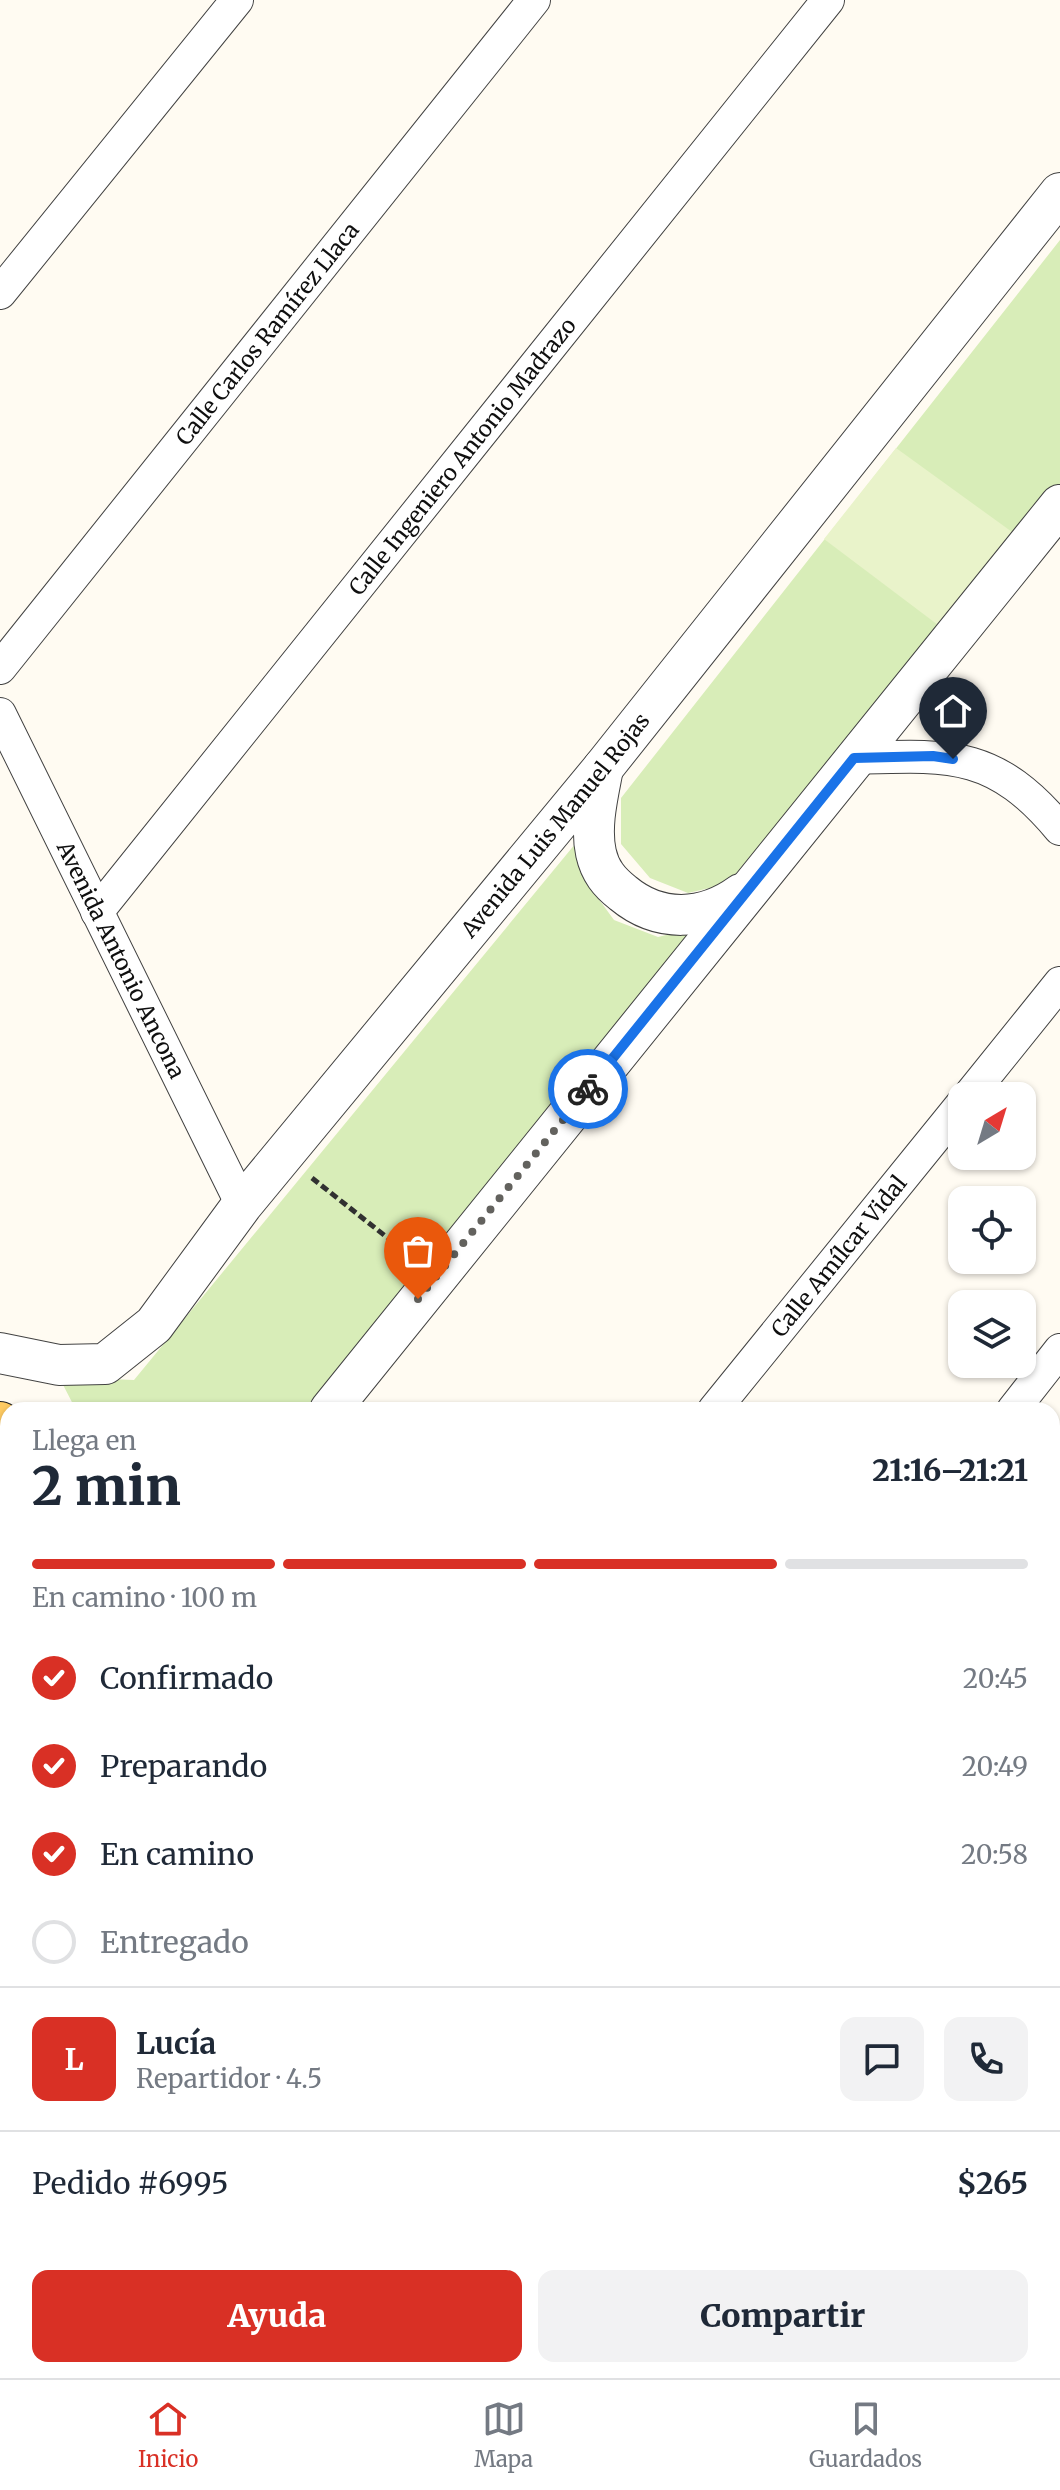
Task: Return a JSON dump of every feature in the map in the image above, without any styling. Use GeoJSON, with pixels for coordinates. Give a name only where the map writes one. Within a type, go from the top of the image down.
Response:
{"type":"FeatureCollection","features":[{"type":"Feature","properties":{"kind":"street"},"geometry":{"type":"LineString","coordinates":[[0,293],[237,0]]}},
{"type":"Feature","properties":{"kind":"street","name":"Calle Carlos Ramírez Llaca"},"geometry":{"type":"LineString","coordinates":[[0,668],[534,0]]}},
{"type":"Feature","properties":{"kind":"street","name":"Calle Ingeniero Antonio Madrazo"},"geometry":{"type":"LineString","coordinates":[[97,912],[828,0]]}},
{"type":"Feature","properties":{"kind":"street","name":"Avenida Luis Manuel Rojas"},"geometry":{"type":"LineString","coordinates":[[0,1353],[59,1365],[105,1364],[154,1325],[242,1205],[603,768],[1060,193]]}},
{"type":"Feature","properties":{"kind":"street"},"geometry":{"type":"LineString","coordinates":[[338,1402],[1060,505]]}},
{"type":"Feature","properties":{"kind":"street","name":"Avenida Antonio Ancona"},"geometry":{"type":"LineString","coordinates":[[0,714],[242,1205]]}},
{"type":"Feature","properties":{"kind":"street"},"geometry":{"type":"LineString","coordinates":[[854,758],[933,756],[973,763],[1009,779],[1060,829]]}},
{"type":"Feature","properties":{"kind":"street"},"geometry":{"type":"LineString","coordinates":[[603,768],[593,833],[596,854],[601,871],[631,899],[650,910],[686,916],[721,907],[756,880]]}},
{"type":"Feature","properties":{"kind":"street"},"geometry":{"type":"LineString","coordinates":[[980,1082],[1060,983]]}},
{"type":"Feature","properties":{"kind":"street","name":"Calle Amílcar Vidal"},"geometry":{"type":"LineString","coordinates":[[720,1402],[948,1121]]}},
{"type":"Feature","properties":{"kind":"street"},"geometry":{"type":"LineString","coordinates":[[1019,1402],[1060,1350]]}},
{"type":"Feature","properties":{"kind":"path"},"geometry":{"type":"LineString","coordinates":[[283,1155],[436,1277]]}},
{"type":"Feature","properties":{"kind":"green space"},"geometry":{"type":"Polygon","coordinates":[[[1060,240],[1060,488],[727,884],[688,893],[650,878],[621,844],[621,798],[1060,240]]]}},
{"type":"Feature","properties":{"kind":"green space"},"geometry":{"type":"Polygon","coordinates":[[[896,448],[1019,537],[942,628],[824,539],[896,448]]]}},
{"type":"Feature","properties":{"kind":"green space"},"geometry":{"type":"Polygon","coordinates":[[[585,832],[587,883],[614,920],[658,937],[703,926],[325,1402],[72,1402],[59,1377],[134,1380],[585,832]]]}},
{"type":"Feature","properties":{"kind":"way so far"},"geometry":{"type":"LineString","coordinates":[[418,1299],[588,1089]]}},
{"type":"Feature","properties":{"kind":"route"},"geometry":{"type":"LineString","coordinates":[[588,1089],[854,758],[933,756],[953,759]]}}]}
